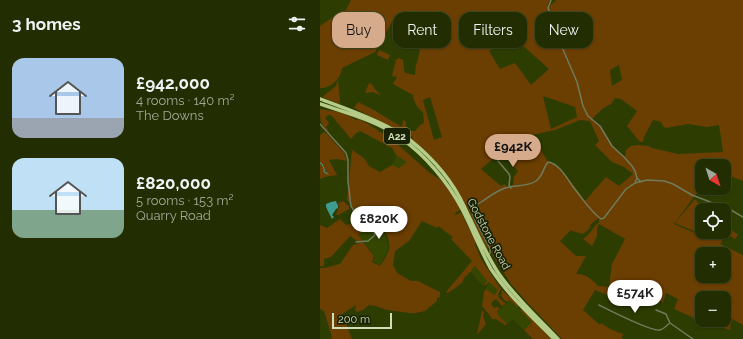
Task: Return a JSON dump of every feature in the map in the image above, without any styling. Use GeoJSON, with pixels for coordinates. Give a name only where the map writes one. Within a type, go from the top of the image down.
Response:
{"type":"FeatureCollection","features":[{"type":"Feature","properties":{"kind":"highway","name":"Godstone Road"},"geometry":{"type":"LineString","coordinates":[[320,99],[379,122],[403,135],[439,169],[447,178],[459,197],[495,267],[506,282],[558,339]]}},
{"type":"Feature","properties":{"kind":"highway","name":"Godstone Road"},"geometry":{"type":"LineString","coordinates":[[320,104],[356,116],[400,138],[429,164],[448,186],[462,209],[480,248],[492,269],[512,295],[554,339]]}},
{"type":"Feature","properties":{"kind":"street"},"geometry":{"type":"LineString","coordinates":[[551,0],[548,8],[562,48],[577,82],[583,106],[588,116],[600,126],[612,146],[632,166],[637,178],[641,182]]}},
{"type":"Feature","properties":{"kind":"street"},"geometry":{"type":"LineString","coordinates":[[320,124],[346,154],[348,160],[348,182],[351,206],[356,214],[372,229],[375,235],[368,241],[356,242]]}},
{"type":"Feature","properties":{"kind":"street"},"geometry":{"type":"LineString","coordinates":[[498,161],[510,177],[509,185],[511,188]]}},
{"type":"Feature","properties":{"kind":"street"},"geometry":{"type":"LineString","coordinates":[[488,255],[490,253],[490,249],[473,215],[473,209],[475,206],[506,188],[528,185],[537,181],[548,162],[552,163],[563,172],[599,218],[603,219],[626,189],[635,183],[655,180],[672,184],[692,195],[731,210],[743,217]]}},
{"type":"Feature","properties":{"kind":"street"},"geometry":{"type":"LineString","coordinates":[[635,183],[637,178]]}},
{"type":"Feature","properties":{"kind":"street"},"geometry":{"type":"LineString","coordinates":[[599,305],[655,330],[662,329],[670,323]]}},
{"type":"Feature","properties":{"kind":"street"},"geometry":{"type":"LineString","coordinates":[[656,310],[666,314],[670,323],[693,339]]}},
{"type":"Feature","properties":{"kind":"shaded area"},"geometry":{"type":"Polygon","coordinates":[[[351,0],[550,0],[547,6],[550,7],[551,4],[556,1],[555,0],[743,0],[743,181],[731,176],[731,159],[695,159],[695,195],[674,224],[695,233],[695,239],[724,239],[720,244],[726,247],[695,247],[695,283],[731,283],[731,249],[743,255],[743,325],[732,319],[731,324],[731,291],[695,291],[695,318],[674,309],[678,299],[666,293],[663,303],[637,288],[630,304],[595,290],[583,310],[600,325],[601,323],[610,329],[623,334],[622,339],[562,339],[511,284],[492,254],[492,251],[474,215],[474,209],[483,202],[482,201],[476,205],[471,211],[488,251],[478,233],[468,209],[440,167],[426,151],[411,139],[413,137],[408,138],[401,132],[354,108],[358,102],[402,127],[403,120],[406,122],[406,126],[409,131],[415,131],[424,123],[423,112],[416,105],[413,95],[393,84],[397,77],[392,76],[396,60],[399,58],[403,60],[405,73],[415,75],[420,48],[451,48],[451,12],[393,12],[393,20],[385,34],[385,12],[345,12],[351,0]],[[459,12],[459,48],[494,48],[489,51],[500,69],[515,63],[531,85],[549,69],[526,48],[527,48],[527,12],[459,12]],[[619,65],[610,70],[612,86],[622,80],[619,65]],[[543,96],[551,129],[577,117],[575,107],[543,96]],[[430,97],[423,100],[434,140],[442,137],[430,97]],[[615,98],[611,104],[602,109],[592,119],[600,126],[612,146],[625,157],[626,150],[631,146],[638,145],[648,146],[678,154],[723,152],[719,125],[707,127],[688,124],[666,128],[661,122],[653,120],[643,142],[640,142],[627,126],[637,111],[621,99],[615,98]],[[580,120],[555,130],[532,135],[548,162],[553,164],[563,173],[585,201],[606,177],[619,186],[633,174],[624,167],[612,162],[595,145],[599,141],[590,121],[580,120]],[[502,154],[481,169],[501,186],[505,184],[507,187],[513,185],[514,177],[518,171],[502,154]],[[599,218],[591,224],[589,229],[583,234],[571,230],[560,241],[576,256],[586,256],[576,274],[582,274],[588,277],[598,286],[609,287],[612,264],[625,239],[599,224],[597,228],[597,236],[592,246],[583,239],[599,222],[599,218]]]}},
{"type":"Feature","properties":{"kind":"shaded area"},"geometry":{"type":"Polygon","coordinates":[[[332,18],[332,48],[377,48],[375,52],[342,68],[339,77],[330,86],[320,88],[320,26],[332,18]]]}},
{"type":"Feature","properties":{"kind":"shaded area"},"geometry":{"type":"Polygon","coordinates":[[[379,50],[390,55],[388,60],[377,55],[379,50]]]}},
{"type":"Feature","properties":{"kind":"shaded area"},"geometry":{"type":"Polygon","coordinates":[[[338,79],[340,104],[322,97],[336,86],[338,79]]]}},
{"type":"Feature","properties":{"kind":"shaded area"},"geometry":{"type":"Polygon","coordinates":[[[369,83],[373,85],[381,96],[373,92],[365,93],[369,83]]]}},
{"type":"Feature","properties":{"kind":"shaded area"},"geometry":{"type":"Polygon","coordinates":[[[320,109],[334,111],[367,123],[396,143],[430,173],[440,179],[451,193],[461,210],[455,214],[456,215],[461,212],[475,241],[481,259],[501,289],[498,294],[499,298],[506,304],[502,306],[496,299],[491,304],[494,308],[498,307],[500,309],[497,311],[498,315],[507,324],[505,325],[496,319],[492,319],[482,306],[484,292],[486,289],[494,295],[498,290],[489,282],[484,285],[487,281],[475,266],[464,278],[462,283],[448,293],[446,292],[472,261],[451,239],[453,237],[438,226],[437,228],[422,221],[409,241],[395,251],[393,265],[397,273],[411,281],[418,281],[440,292],[440,297],[437,298],[437,301],[425,311],[416,313],[387,310],[369,305],[363,310],[357,312],[355,310],[356,305],[342,314],[352,339],[331,339],[332,337],[324,311],[320,309],[320,268],[340,264],[353,245],[363,242],[374,256],[372,262],[380,266],[387,256],[389,249],[387,235],[374,215],[366,221],[358,214],[347,200],[352,150],[364,158],[369,166],[380,172],[392,165],[399,168],[407,162],[396,155],[392,148],[360,131],[351,139],[332,116],[328,115],[325,118],[329,123],[326,127],[329,132],[321,122],[320,109]]]}},
{"type":"Feature","properties":{"kind":"shaded area"},"geometry":{"type":"Polygon","coordinates":[[[324,132],[344,153],[347,161],[337,159],[329,160],[337,175],[320,179],[320,135],[324,132]]]}},
{"type":"Feature","properties":{"kind":"shaded area"},"geometry":{"type":"Polygon","coordinates":[[[397,155],[407,162],[398,168],[392,165],[397,155]]]}},
{"type":"Feature","properties":{"kind":"shaded area"},"geometry":{"type":"Polygon","coordinates":[[[695,199],[699,203],[695,203],[695,232],[675,223],[695,199]]]}},
{"type":"Feature","properties":{"kind":"shaded area"},"geometry":{"type":"Polygon","coordinates":[[[343,201],[349,206],[349,209],[338,215],[336,214],[339,207],[338,203],[343,201]]]}},
{"type":"Feature","properties":{"kind":"shaded area"},"geometry":{"type":"Polygon","coordinates":[[[374,217],[384,232],[388,248],[380,265],[373,261],[375,256],[358,235],[367,227],[374,217]]]}},
{"type":"Feature","properties":{"kind":"shaded area"},"geometry":{"type":"Polygon","coordinates":[[[340,219],[346,225],[350,224],[360,228],[365,224],[367,227],[358,235],[363,241],[357,241],[350,236],[331,257],[324,259],[324,266],[320,266],[320,225],[327,228],[340,219]]]}},
{"type":"Feature","properties":{"kind":"shaded area"},"geometry":{"type":"Polygon","coordinates":[[[731,230],[738,235],[735,239],[731,237],[731,230]]]}},
{"type":"Feature","properties":{"kind":"shaded area"},"geometry":{"type":"Polygon","coordinates":[[[475,266],[487,281],[483,286],[471,272],[475,266]]]}},
{"type":"Feature","properties":{"kind":"shaded area"},"geometry":{"type":"Polygon","coordinates":[[[491,283],[498,290],[494,295],[486,289],[488,284],[491,283]]]}},
{"type":"Feature","properties":{"kind":"shaded area"},"geometry":{"type":"Polygon","coordinates":[[[502,290],[518,304],[518,308],[510,300],[507,302],[501,296],[502,290]]]}},
{"type":"Feature","properties":{"kind":"shaded area"},"geometry":{"type":"Polygon","coordinates":[[[510,300],[533,322],[524,330],[513,319],[507,324],[496,314],[510,300]]]}},
{"type":"Feature","properties":{"kind":"shaded area"},"geometry":{"type":"Polygon","coordinates":[[[482,310],[484,312],[483,316],[486,324],[477,335],[482,310]]]}},
{"type":"Feature","properties":{"kind":"shaded area"},"geometry":{"type":"Polygon","coordinates":[[[520,310],[523,310],[551,339],[533,339],[524,330],[532,322],[520,310]]]}},
{"type":"Feature","properties":{"kind":"shaded area"},"geometry":{"type":"Polygon","coordinates":[[[720,327],[731,327],[730,330],[720,327]]]}},
{"type":"Feature","properties":{"kind":"water"},"geometry":{"type":"Polygon","coordinates":[[[336,201],[338,208],[332,215],[334,217],[332,219],[326,204],[336,201]]]}},
{"type":"Feature","properties":{"kind":"waterway"},"geometry":{"type":"LineString","coordinates":[[320,163],[322,164],[324,172],[328,174]]}}]}
